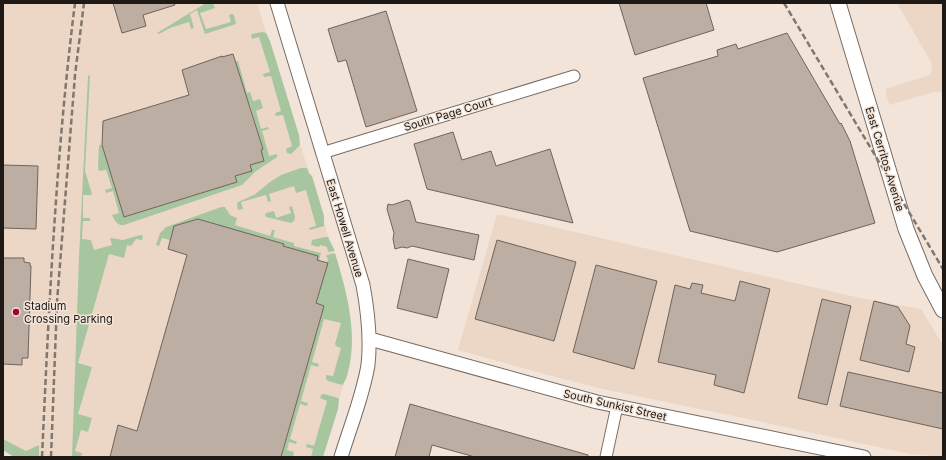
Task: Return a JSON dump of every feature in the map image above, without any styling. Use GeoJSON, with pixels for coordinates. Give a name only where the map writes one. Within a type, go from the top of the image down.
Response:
{"type":"FeatureCollection","features":[{"type":"Feature","properties":{"kind":"main road","name":"East Cerritos Avenue"},"geometry":{"type":"LineString","coordinates":[[838,3],[906,229],[925,276],[943,310]]}},
{"type":"Feature","properties":{"kind":"street","name":"East Howell Avenue"},"geometry":{"type":"LineString","coordinates":[[277,3],[363,285],[368,313],[370,339],[368,365],[365,380],[341,457]]}},
{"type":"Feature","properties":{"kind":"street","name":"South Page Court"},"geometry":{"type":"LineString","coordinates":[[322,153],[574,76]]}},
{"type":"Feature","properties":{"kind":"street","name":"South Sunkist Street"},"geometry":{"type":"LineString","coordinates":[[370,339],[567,394],[617,406],[864,457]]}},
{"type":"Feature","properties":{"kind":"street"},"geometry":{"type":"LineString","coordinates":[[606,457],[617,406]]}},
{"type":"Feature","properties":{"kind":"shaded area"},"geometry":{"type":"Polygon","coordinates":[[[3,3],[257,3],[343,284],[345,380],[321,457],[24,457],[3,446],[3,3]]]}},
{"type":"Feature","properties":{"kind":"shaded area"},"geometry":{"type":"Polygon","coordinates":[[[897,3],[943,3],[943,92],[934,92],[889,105],[885,89],[930,75],[932,69],[931,62],[897,3]]]}},
{"type":"Feature","properties":{"kind":"shaded area"},"geometry":{"type":"Polygon","coordinates":[[[497,214],[860,298],[921,309],[943,345],[943,457],[910,454],[603,389],[458,350],[497,214]]]}},
{"type":"Feature","properties":{"kind":"green space"},"geometry":{"type":"Polygon","coordinates":[[[206,3],[213,3],[215,8],[200,13],[206,29],[231,22],[229,15],[232,14],[234,15],[236,24],[205,34],[197,10],[190,14],[194,28],[191,29],[189,22],[170,28],[159,34],[157,33],[206,3]]]}},
{"type":"Feature","properties":{"kind":"green space"},"geometry":{"type":"Polygon","coordinates":[[[262,32],[266,33],[270,41],[299,135],[300,145],[291,154],[287,153],[286,149],[292,146],[283,115],[276,116],[275,113],[281,111],[271,76],[264,77],[263,74],[270,72],[259,37],[252,39],[251,36],[252,34],[262,32]]]}},
{"type":"Feature","properties":{"kind":"green space"},"geometry":{"type":"Polygon","coordinates":[[[238,61],[247,93],[250,92],[253,101],[260,99],[263,108],[256,111],[261,129],[268,127],[269,129],[262,131],[269,156],[277,154],[277,157],[256,171],[242,185],[124,225],[118,224],[112,215],[119,213],[113,191],[106,193],[105,190],[112,188],[106,170],[99,171],[98,168],[99,145],[102,145],[124,217],[237,182],[235,176],[252,171],[250,165],[264,161],[261,150],[263,149],[249,102],[246,102],[235,62],[238,61]]]}},
{"type":"Feature","properties":{"kind":"green space"},"geometry":{"type":"Polygon","coordinates":[[[90,75],[85,171],[92,194],[83,195],[83,218],[90,218],[90,221],[83,221],[82,239],[91,240],[94,250],[112,245],[110,238],[123,240],[140,235],[143,236],[142,240],[136,239],[131,246],[127,245],[124,258],[109,254],[78,363],[92,367],[78,414],[92,418],[88,432],[81,430],[75,451],[82,453],[81,457],[72,457],[79,257],[88,76],[90,75]]]}},
{"type":"Feature","properties":{"kind":"green space"},"geometry":{"type":"Polygon","coordinates":[[[301,168],[307,168],[312,176],[324,216],[324,226],[310,230],[309,228],[316,226],[306,190],[296,193],[294,186],[269,194],[271,201],[268,202],[266,195],[241,202],[243,209],[238,210],[238,202],[254,195],[281,175],[301,168]]]}},
{"type":"Feature","properties":{"kind":"green space"},"geometry":{"type":"Polygon","coordinates":[[[292,206],[295,217],[294,221],[291,223],[266,217],[265,215],[266,213],[274,211],[276,218],[291,213],[289,207],[292,206]]]}},
{"type":"Feature","properties":{"kind":"green space"},"geometry":{"type":"Polygon","coordinates":[[[221,207],[225,207],[230,215],[237,218],[235,225],[270,236],[272,230],[275,230],[273,237],[294,243],[294,246],[321,253],[319,261],[283,246],[284,244],[198,219],[174,226],[170,240],[162,238],[159,246],[156,245],[160,233],[166,227],[221,207]]]}},
{"type":"Feature","properties":{"kind":"green space"},"geometry":{"type":"Polygon","coordinates":[[[328,237],[335,251],[328,252],[327,247],[311,245],[312,240],[328,237]]]}},
{"type":"Feature","properties":{"kind":"green space"},"geometry":{"type":"Polygon","coordinates":[[[335,253],[344,283],[352,330],[352,345],[347,376],[342,385],[326,379],[326,375],[333,376],[341,348],[335,344],[341,323],[324,319],[312,362],[319,364],[318,367],[311,365],[301,401],[308,403],[307,406],[300,404],[290,439],[297,442],[296,444],[289,442],[287,450],[294,452],[293,457],[281,457],[324,306],[316,303],[327,263],[328,258],[326,257],[327,255],[335,253]]]}},
{"type":"Feature","properties":{"kind":"green space"},"geometry":{"type":"Polygon","coordinates":[[[324,394],[339,399],[338,409],[323,457],[311,457],[313,449],[306,447],[307,444],[314,446],[327,401],[320,398],[321,395],[324,394]]]}},
{"type":"Feature","properties":{"kind":"green space"},"geometry":{"type":"Polygon","coordinates":[[[3,439],[26,451],[39,445],[39,457],[14,457],[3,450],[3,439]]]}},
{"type":"Feature","properties":{"kind":"building"},"geometry":{"type":"Polygon","coordinates":[[[113,3],[174,3],[175,5],[143,15],[146,26],[122,33],[113,3]]]}},
{"type":"Feature","properties":{"kind":"building"},"geometry":{"type":"Polygon","coordinates":[[[619,3],[706,3],[714,30],[635,55],[619,3]]]}},
{"type":"Feature","properties":{"kind":"building"},"geometry":{"type":"Polygon","coordinates":[[[386,11],[417,111],[366,127],[346,60],[338,62],[328,29],[386,11]]]}},
{"type":"Feature","properties":{"kind":"building"},"geometry":{"type":"Polygon","coordinates":[[[787,33],[840,124],[841,123],[850,141],[875,223],[777,252],[690,231],[643,78],[718,56],[717,50],[736,44],[738,49],[787,33]]]}},
{"type":"Feature","properties":{"kind":"building"},"geometry":{"type":"Polygon","coordinates":[[[233,54],[263,149],[261,150],[264,161],[250,165],[252,171],[235,176],[237,182],[124,217],[102,145],[103,121],[189,95],[182,70],[222,56],[233,54]]]}},
{"type":"Feature","properties":{"kind":"building"},"geometry":{"type":"Polygon","coordinates":[[[453,132],[462,160],[491,151],[496,166],[550,149],[573,223],[427,189],[414,144],[453,132]]]}},
{"type":"Feature","properties":{"kind":"building"},"geometry":{"type":"Polygon","coordinates":[[[3,165],[38,166],[36,229],[3,228],[3,165]]]}},
{"type":"Feature","properties":{"kind":"building"},"geometry":{"type":"Polygon","coordinates":[[[407,200],[410,201],[416,222],[479,235],[474,260],[412,246],[395,249],[393,239],[394,233],[387,209],[388,204],[392,205],[407,200]]]}},
{"type":"Feature","properties":{"kind":"building"},"geometry":{"type":"Polygon","coordinates":[[[198,219],[284,244],[283,246],[318,256],[317,260],[328,263],[316,303],[324,306],[281,457],[110,457],[118,425],[137,431],[187,255],[168,249],[174,226],[198,219]]]}},
{"type":"Feature","properties":{"kind":"building"},"geometry":{"type":"Polygon","coordinates":[[[497,240],[576,262],[554,341],[475,319],[497,240]]]}},
{"type":"Feature","properties":{"kind":"building","name":"Stadium Crossing Parking"},"geometry":{"type":"Polygon","coordinates":[[[3,258],[24,258],[24,262],[30,263],[31,266],[28,358],[22,358],[22,365],[3,364],[3,258]]]}},
{"type":"Feature","properties":{"kind":"building"},"geometry":{"type":"Polygon","coordinates":[[[408,259],[449,269],[437,318],[397,308],[408,259]]]}},
{"type":"Feature","properties":{"kind":"building"},"geometry":{"type":"Polygon","coordinates":[[[596,265],[657,281],[634,369],[573,352],[596,265]]]}},
{"type":"Feature","properties":{"kind":"building"},"geometry":{"type":"Polygon","coordinates":[[[740,281],[770,289],[744,393],[714,385],[716,375],[658,362],[675,285],[690,289],[692,283],[703,285],[701,293],[735,301],[740,281]]]}},
{"type":"Feature","properties":{"kind":"building"},"geometry":{"type":"Polygon","coordinates":[[[822,299],[851,306],[827,405],[798,398],[822,299]]]}},
{"type":"Feature","properties":{"kind":"building"},"geometry":{"type":"Polygon","coordinates":[[[874,301],[898,307],[910,326],[906,344],[915,347],[909,372],[860,360],[874,301]]]}},
{"type":"Feature","properties":{"kind":"building"},"geometry":{"type":"Polygon","coordinates":[[[848,372],[943,393],[943,429],[840,406],[848,372]]]}},
{"type":"Feature","properties":{"kind":"building"},"geometry":{"type":"Polygon","coordinates":[[[410,404],[588,455],[588,457],[475,457],[432,445],[429,457],[395,457],[410,404]]]}},
{"type":"Feature","properties":{"kind":"railway"},"geometry":{"type":"LineString","coordinates":[[42,457],[58,173],[68,60],[75,3]]}},
{"type":"Feature","properties":{"kind":"railway"},"geometry":{"type":"LineString","coordinates":[[51,457],[57,302],[75,75],[84,3]]}},
{"type":"Feature","properties":{"kind":"railway"},"geometry":{"type":"LineString","coordinates":[[784,3],[943,269]]}},
{"type":"Feature","properties":{"kind":"place","name":"Stadium Crossing Parking"},"geometry":{"type":"Point","coordinates":[16,312]}}]}
